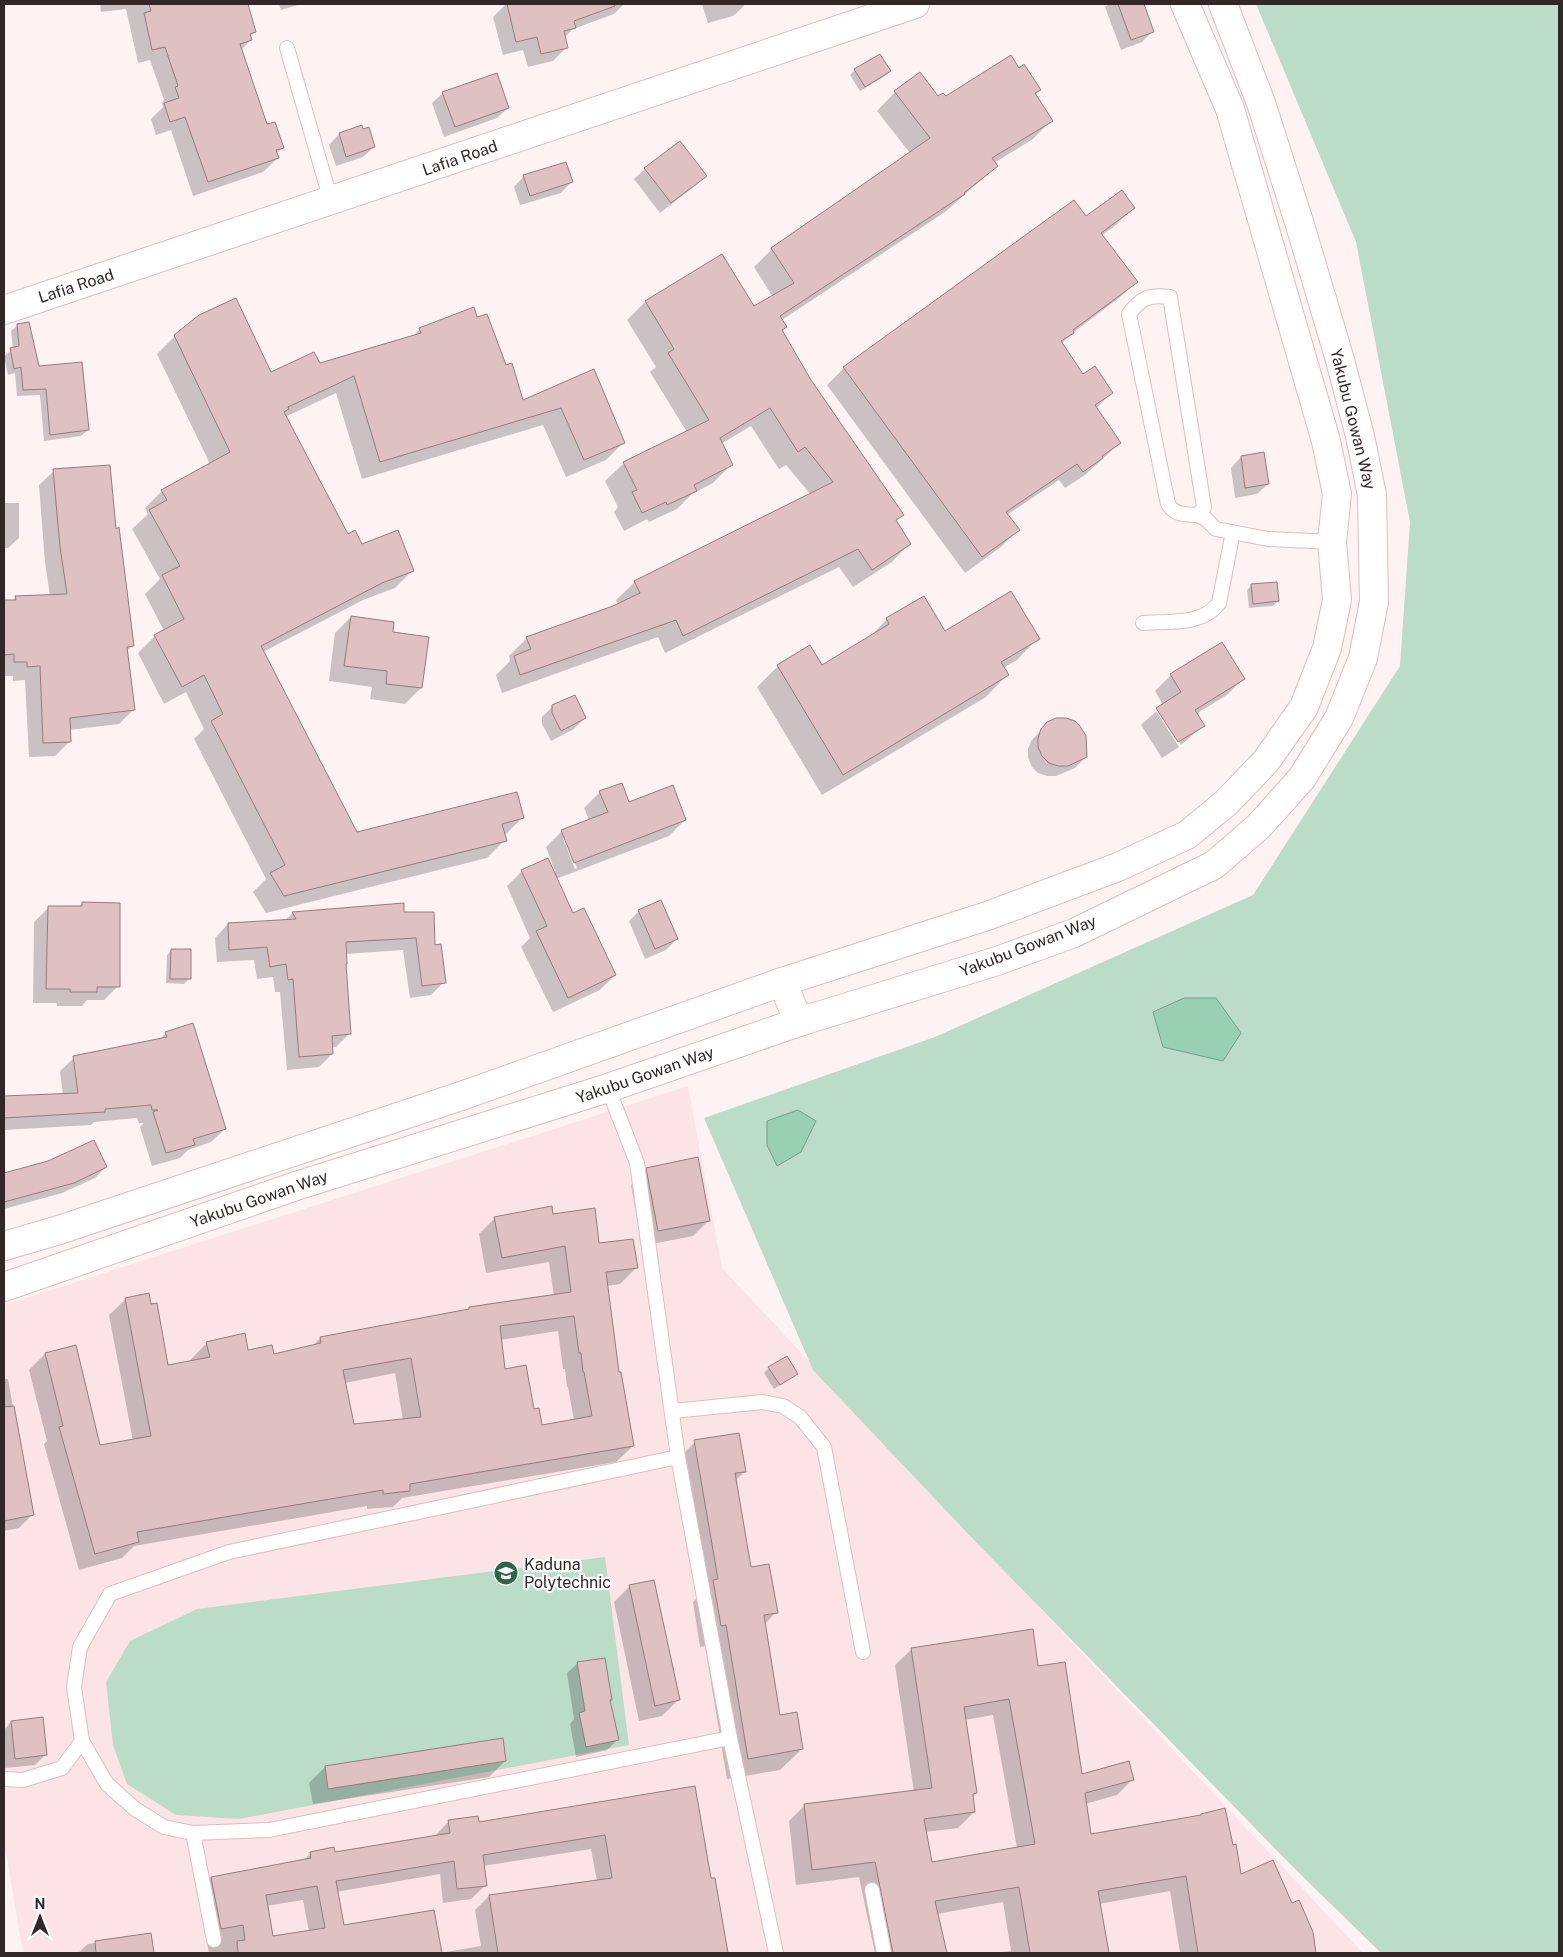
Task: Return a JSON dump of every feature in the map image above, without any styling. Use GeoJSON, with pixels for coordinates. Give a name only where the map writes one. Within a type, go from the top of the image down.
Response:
{"type":"FeatureCollection","features":[{"type":"Feature","properties":{"kind":"street","name":"Lafia Road"},"geometry":{"type":"LineString","coordinates":[[4,310],[915,4]]}},
{"type":"Feature","properties":{"kind":"street","name":"Yakubu Gowan Way"},"geometry":{"type":"LineString","coordinates":[[4,1246],[59,1230],[464,1095],[782,982],[990,915],[1118,867],[1187,835],[1227,802],[1266,761],[1304,706],[1326,648],[1337,600],[1332,542],[1337,494],[1326,441],[1230,109],[1185,4]]}},
{"type":"Feature","properties":{"kind":"street","name":"Yakubu Gowan Way"},"geometry":{"type":"LineString","coordinates":[[4,1288],[296,1186],[608,1088],[799,1022],[997,961],[1074,933],[1214,865],[1259,826],[1302,778],[1339,718],[1363,658],[1374,602],[1372,495],[1352,407],[1302,234],[1262,103],[1223,4]]}},
{"type":"Feature","properties":{"kind":"street"},"geometry":{"type":"LineString","coordinates":[[782,982],[799,1022]]}},
{"type":"Feature","properties":{"kind":"lane"},"geometry":{"type":"LineString","coordinates":[[287,48],[331,201]]}},
{"type":"Feature","properties":{"kind":"lane"},"geometry":{"type":"LineString","coordinates":[[1198,515],[1204,507],[1170,297],[1151,296],[1141,300],[1129,314],[1168,504],[1172,511],[1179,514],[1198,515],[1206,519],[1216,529],[1268,539],[1332,542]]}},
{"type":"Feature","properties":{"kind":"lane"},"geometry":{"type":"LineString","coordinates":[[1143,622],[1196,620],[1213,612],[1219,604],[1233,532]]}},
{"type":"Feature","properties":{"kind":"lane"},"geometry":{"type":"LineString","coordinates":[[608,1088],[637,1163],[678,1457],[730,1738],[776,1953]]}},
{"type":"Feature","properties":{"kind":"lane"},"geometry":{"type":"LineString","coordinates":[[673,1411],[763,1402],[783,1406],[800,1417],[824,1447],[863,1652]]}},
{"type":"Feature","properties":{"kind":"lane"},"geometry":{"type":"LineString","coordinates":[[678,1457],[229,1552],[110,1594],[80,1647],[74,1687],[82,1741],[107,1784],[135,1809],[164,1827],[193,1833],[269,1830],[730,1738]]}},
{"type":"Feature","properties":{"kind":"lane"},"geometry":{"type":"LineString","coordinates":[[4,1779],[23,1780],[62,1768],[82,1741]]}},
{"type":"Feature","properties":{"kind":"lane"},"geometry":{"type":"LineString","coordinates":[[193,1833],[214,1940]]}},
{"type":"Feature","properties":{"kind":"lane"},"geometry":{"type":"LineString","coordinates":[[872,1890],[884,1953]]}},
{"type":"Feature","properties":{"kind":"shaded area"},"geometry":{"type":"Polygon","coordinates":[[[1256,4],[1559,4],[1559,1953],[1381,1953],[1293,1867],[973,1539],[813,1370],[704,1118],[935,1037],[1253,895],[1400,666],[1410,522],[1356,242],[1256,4]]]}},
{"type":"Feature","properties":{"kind":"shaded area"},"geometry":{"type":"Polygon","coordinates":[[[1184,998],[1216,998],[1241,1033],[1223,1061],[1163,1047],[1153,1012],[1184,998]]]}},
{"type":"Feature","properties":{"kind":"shaded area","name":"Kaduna Polytechnic"},"geometry":{"type":"Polygon","coordinates":[[[688,1086],[722,1268],[1363,1953],[23,1953],[4,1841],[4,1305],[688,1086]]]}},
{"type":"Feature","properties":{"kind":"shaded area"},"geometry":{"type":"Polygon","coordinates":[[[798,1110],[816,1121],[801,1152],[777,1166],[767,1145],[767,1121],[798,1110]]]}},
{"type":"Feature","properties":{"kind":"shaded area"},"geometry":{"type":"Polygon","coordinates":[[[605,1557],[629,1745],[239,1819],[176,1815],[127,1784],[113,1745],[106,1682],[130,1641],[197,1609],[605,1557]]]}},
{"type":"Feature","properties":{"kind":"building"},"geometry":{"type":"Polygon","coordinates":[[[149,4],[248,4],[256,32],[250,34],[252,40],[240,44],[267,124],[275,122],[284,148],[276,150],[279,158],[208,182],[185,117],[170,122],[164,103],[179,98],[175,87],[178,86],[165,47],[152,50],[144,13],[151,11],[149,4]]]}},
{"type":"Feature","properties":{"kind":"building"},"geometry":{"type":"Polygon","coordinates":[[[507,4],[614,4],[615,6],[574,21],[576,28],[564,31],[568,48],[541,54],[537,37],[516,42],[507,4]]]}},
{"type":"Feature","properties":{"kind":"building"},"geometry":{"type":"Polygon","coordinates":[[[1118,4],[1144,4],[1154,32],[1131,40],[1118,4]]]}},
{"type":"Feature","properties":{"kind":"building"},"geometry":{"type":"Polygon","coordinates":[[[880,54],[891,71],[865,87],[854,69],[880,54]]]}},
{"type":"Feature","properties":{"kind":"building"},"geometry":{"type":"Polygon","coordinates":[[[1011,55],[1019,68],[1024,64],[1041,90],[1035,93],[1053,121],[992,158],[998,166],[965,194],[780,316],[787,327],[782,330],[811,380],[904,515],[896,520],[911,544],[872,570],[858,549],[683,636],[676,620],[520,675],[514,656],[531,649],[526,637],[613,606],[640,593],[634,581],[833,482],[805,447],[798,452],[770,408],[720,438],[733,465],[694,485],[697,491],[667,505],[666,502],[642,513],[632,492],[637,490],[623,462],[709,420],[668,353],[674,349],[645,301],[722,254],[754,306],[794,283],[771,248],[930,138],[894,91],[920,72],[938,96],[943,93],[946,96],[1011,55]]]}},
{"type":"Feature","properties":{"kind":"building"},"geometry":{"type":"Polygon","coordinates":[[[497,73],[509,108],[455,127],[442,92],[497,73]]]}},
{"type":"Feature","properties":{"kind":"building"},"geometry":{"type":"Polygon","coordinates":[[[362,125],[363,129],[369,127],[375,147],[346,157],[339,133],[362,125]]]}},
{"type":"Feature","properties":{"kind":"building"},"geometry":{"type":"Polygon","coordinates":[[[680,141],[707,176],[671,203],[644,168],[680,141]]]}},
{"type":"Feature","properties":{"kind":"building"},"geometry":{"type":"Polygon","coordinates":[[[566,162],[573,182],[530,196],[523,175],[566,162]]]}},
{"type":"Feature","properties":{"kind":"building"},"geometry":{"type":"Polygon","coordinates":[[[1122,190],[1135,208],[1101,233],[1138,282],[1073,330],[1074,333],[1061,341],[1083,374],[1095,366],[1113,393],[1095,405],[1121,443],[1083,472],[1077,464],[1006,512],[1020,530],[982,557],[843,367],[1074,200],[1086,216],[1122,190]]]}},
{"type":"Feature","properties":{"kind":"building"},"geometry":{"type":"Polygon","coordinates":[[[236,298],[271,372],[314,352],[320,363],[421,333],[419,328],[474,307],[477,317],[487,314],[506,365],[512,363],[523,400],[594,369],[625,443],[584,460],[561,408],[380,462],[354,376],[288,407],[289,409],[284,412],[348,534],[355,530],[362,544],[398,530],[414,571],[382,583],[261,646],[357,832],[517,792],[524,818],[502,824],[507,841],[284,896],[270,873],[285,865],[211,721],[223,714],[204,675],[182,687],[154,635],[184,619],[162,575],[180,566],[149,510],[167,500],[161,490],[230,452],[174,335],[199,315],[236,298]]]}},
{"type":"Feature","properties":{"kind":"building"},"geometry":{"type":"Polygon","coordinates":[[[29,322],[39,366],[82,362],[89,430],[50,435],[46,389],[23,390],[21,367],[14,369],[10,348],[19,346],[17,324],[29,322]]]}},
{"type":"Feature","properties":{"kind":"building"},"geometry":{"type":"Polygon","coordinates":[[[1264,452],[1269,484],[1245,488],[1241,456],[1264,452]]]}},
{"type":"Feature","properties":{"kind":"building"},"geometry":{"type":"Polygon","coordinates":[[[110,465],[116,529],[119,527],[134,646],[127,647],[135,710],[70,718],[71,742],[43,743],[40,666],[27,667],[27,662],[14,662],[14,654],[4,655],[4,600],[16,600],[15,596],[67,594],[60,547],[53,469],[110,465]]]}},
{"type":"Feature","properties":{"kind":"building"},"geometry":{"type":"Polygon","coordinates":[[[1277,582],[1279,601],[1253,604],[1251,584],[1277,582]]]}},
{"type":"Feature","properties":{"kind":"building"},"geometry":{"type":"Polygon","coordinates":[[[1011,591],[1040,639],[1001,662],[1009,675],[843,775],[777,665],[810,645],[822,665],[889,624],[886,618],[924,596],[945,631],[1011,591]]]}},
{"type":"Feature","properties":{"kind":"building"},"geometry":{"type":"Polygon","coordinates":[[[351,616],[394,622],[393,632],[429,637],[422,688],[386,684],[387,671],[344,666],[351,616]]]}},
{"type":"Feature","properties":{"kind":"building"},"geometry":{"type":"Polygon","coordinates":[[[1222,642],[1245,679],[1195,710],[1205,726],[1178,742],[1156,708],[1181,692],[1170,674],[1222,642]]]}},
{"type":"Feature","properties":{"kind":"building"},"geometry":{"type":"Polygon","coordinates":[[[575,695],[586,718],[561,731],[552,713],[552,705],[575,695]]]}},
{"type":"Feature","properties":{"kind":"building"},"geometry":{"type":"Polygon","coordinates":[[[1056,718],[1066,718],[1075,721],[1080,726],[1086,736],[1087,757],[1068,766],[1058,766],[1049,763],[1042,756],[1038,747],[1041,729],[1047,722],[1056,718]]]}},
{"type":"Feature","properties":{"kind":"building"},"geometry":{"type":"Polygon","coordinates":[[[622,783],[629,802],[673,785],[686,820],[574,863],[561,830],[608,812],[599,791],[622,783]]]}},
{"type":"Feature","properties":{"kind":"building"},"geometry":{"type":"Polygon","coordinates":[[[548,858],[573,913],[584,908],[616,975],[568,998],[536,931],[547,926],[521,870],[548,858]]]}},
{"type":"Feature","properties":{"kind":"building"},"geometry":{"type":"Polygon","coordinates":[[[661,900],[678,939],[655,949],[638,910],[661,900]]]}},
{"type":"Feature","properties":{"kind":"building"},"geometry":{"type":"Polygon","coordinates":[[[82,902],[120,903],[120,987],[97,987],[97,992],[70,992],[70,989],[46,989],[48,906],[82,906],[82,902]]]}},
{"type":"Feature","properties":{"kind":"building"},"geometry":{"type":"Polygon","coordinates":[[[404,903],[404,912],[434,912],[435,945],[441,944],[446,983],[422,986],[416,938],[346,942],[351,1034],[332,1036],[333,1054],[299,1057],[293,979],[288,980],[286,964],[270,967],[267,947],[229,950],[228,923],[296,919],[292,912],[404,903]]]}},
{"type":"Feature","properties":{"kind":"building"},"geometry":{"type":"Polygon","coordinates":[[[171,949],[191,949],[191,979],[170,979],[171,949]]]}},
{"type":"Feature","properties":{"kind":"building"},"geometry":{"type":"Polygon","coordinates":[[[193,1023],[226,1129],[193,1139],[195,1145],[166,1153],[153,1112],[158,1110],[152,1110],[151,1105],[105,1109],[105,1112],[4,1118],[4,1096],[78,1093],[73,1056],[167,1037],[165,1032],[193,1023]]]}},
{"type":"Feature","properties":{"kind":"building"},"geometry":{"type":"Polygon","coordinates":[[[94,1140],[107,1167],[74,1183],[4,1202],[4,1173],[48,1161],[94,1140]]]}},
{"type":"Feature","properties":{"kind":"building"},"geometry":{"type":"Polygon","coordinates":[[[698,1157],[710,1221],[658,1231],[646,1168],[698,1157]]]}},
{"type":"Feature","properties":{"kind":"building"},"geometry":{"type":"Polygon","coordinates":[[[552,1206],[553,1214],[595,1208],[599,1243],[633,1239],[638,1268],[606,1272],[619,1372],[621,1372],[634,1446],[410,1484],[410,1491],[383,1494],[383,1490],[137,1532],[139,1542],[95,1554],[59,1427],[63,1426],[45,1353],[76,1345],[100,1445],[151,1436],[125,1298],[149,1293],[151,1304],[157,1303],[168,1365],[210,1357],[206,1342],[245,1333],[248,1350],[272,1345],[274,1354],[321,1343],[320,1337],[469,1309],[469,1307],[571,1292],[565,1246],[502,1258],[494,1217],[552,1206]],[[574,1316],[500,1326],[505,1369],[526,1365],[534,1409],[539,1408],[542,1425],[592,1416],[581,1353],[579,1353],[574,1316]],[[411,1358],[343,1370],[354,1424],[421,1417],[411,1358]]]}},
{"type":"Feature","properties":{"kind":"building"},"geometry":{"type":"Polygon","coordinates":[[[787,1356],[798,1374],[780,1385],[768,1367],[787,1356]]]}},
{"type":"Feature","properties":{"kind":"building"},"geometry":{"type":"Polygon","coordinates":[[[14,1406],[34,1515],[4,1521],[4,1407],[14,1406]]]}},
{"type":"Feature","properties":{"kind":"building"},"geometry":{"type":"Polygon","coordinates":[[[739,1433],[746,1472],[735,1473],[751,1567],[769,1564],[778,1613],[764,1615],[780,1715],[797,1712],[803,1749],[748,1759],[726,1625],[721,1626],[713,1580],[718,1579],[694,1440],[739,1433]]]}},
{"type":"Feature","properties":{"kind":"building"},"geometry":{"type":"Polygon","coordinates":[[[654,1580],[680,1700],[655,1706],[629,1585],[654,1580]]]}},
{"type":"Feature","properties":{"kind":"building"},"geometry":{"type":"Polygon","coordinates":[[[1033,1629],[1038,1666],[1065,1662],[1082,1774],[1129,1761],[1134,1780],[1085,1793],[1091,1834],[1201,1815],[1225,1808],[1233,1845],[1236,1844],[1241,1874],[1273,1860],[1292,1903],[1299,1900],[1313,1932],[1316,1953],[1198,1953],[1186,1876],[1098,1891],[1109,1953],[1030,1953],[1019,1887],[935,1901],[947,1953],[893,1953],[875,1862],[812,1870],[804,1804],[932,1788],[911,1648],[1033,1629]],[[1009,1699],[964,1707],[977,1793],[973,1794],[975,1812],[924,1819],[932,1862],[1035,1844],[1009,1699]]]}},
{"type":"Feature","properties":{"kind":"building"},"geometry":{"type":"Polygon","coordinates":[[[605,1658],[612,1700],[610,1700],[619,1740],[586,1747],[579,1713],[585,1711],[577,1662],[605,1658]]]}},
{"type":"Feature","properties":{"kind":"building"},"geometry":{"type":"Polygon","coordinates":[[[43,1717],[47,1755],[15,1759],[11,1721],[43,1717]]]}},
{"type":"Feature","properties":{"kind":"building"},"geometry":{"type":"Polygon","coordinates":[[[503,1738],[506,1761],[328,1789],[325,1766],[503,1738]]]}},
{"type":"Feature","properties":{"kind":"building"},"geometry":{"type":"Polygon","coordinates":[[[695,1786],[711,1878],[715,1878],[728,1953],[498,1953],[489,1895],[612,1878],[605,1835],[483,1855],[487,1886],[457,1889],[454,1861],[336,1881],[344,1925],[434,1910],[442,1953],[238,1953],[237,1941],[245,1940],[243,1925],[221,1929],[211,1877],[311,1858],[310,1852],[334,1847],[335,1852],[450,1833],[448,1820],[478,1816],[479,1822],[695,1786]],[[317,1886],[266,1895],[273,1936],[325,1928],[317,1886]]]}},
{"type":"Feature","properties":{"kind":"building"},"geometry":{"type":"Polygon","coordinates":[[[151,1933],[154,1953],[96,1953],[95,1941],[151,1933]]]}},
{"type":"Feature","properties":{"kind":"place","name":"Kaduna Polytechnic"},"geometry":{"type":"Point","coordinates":[506,1573]}}]}
